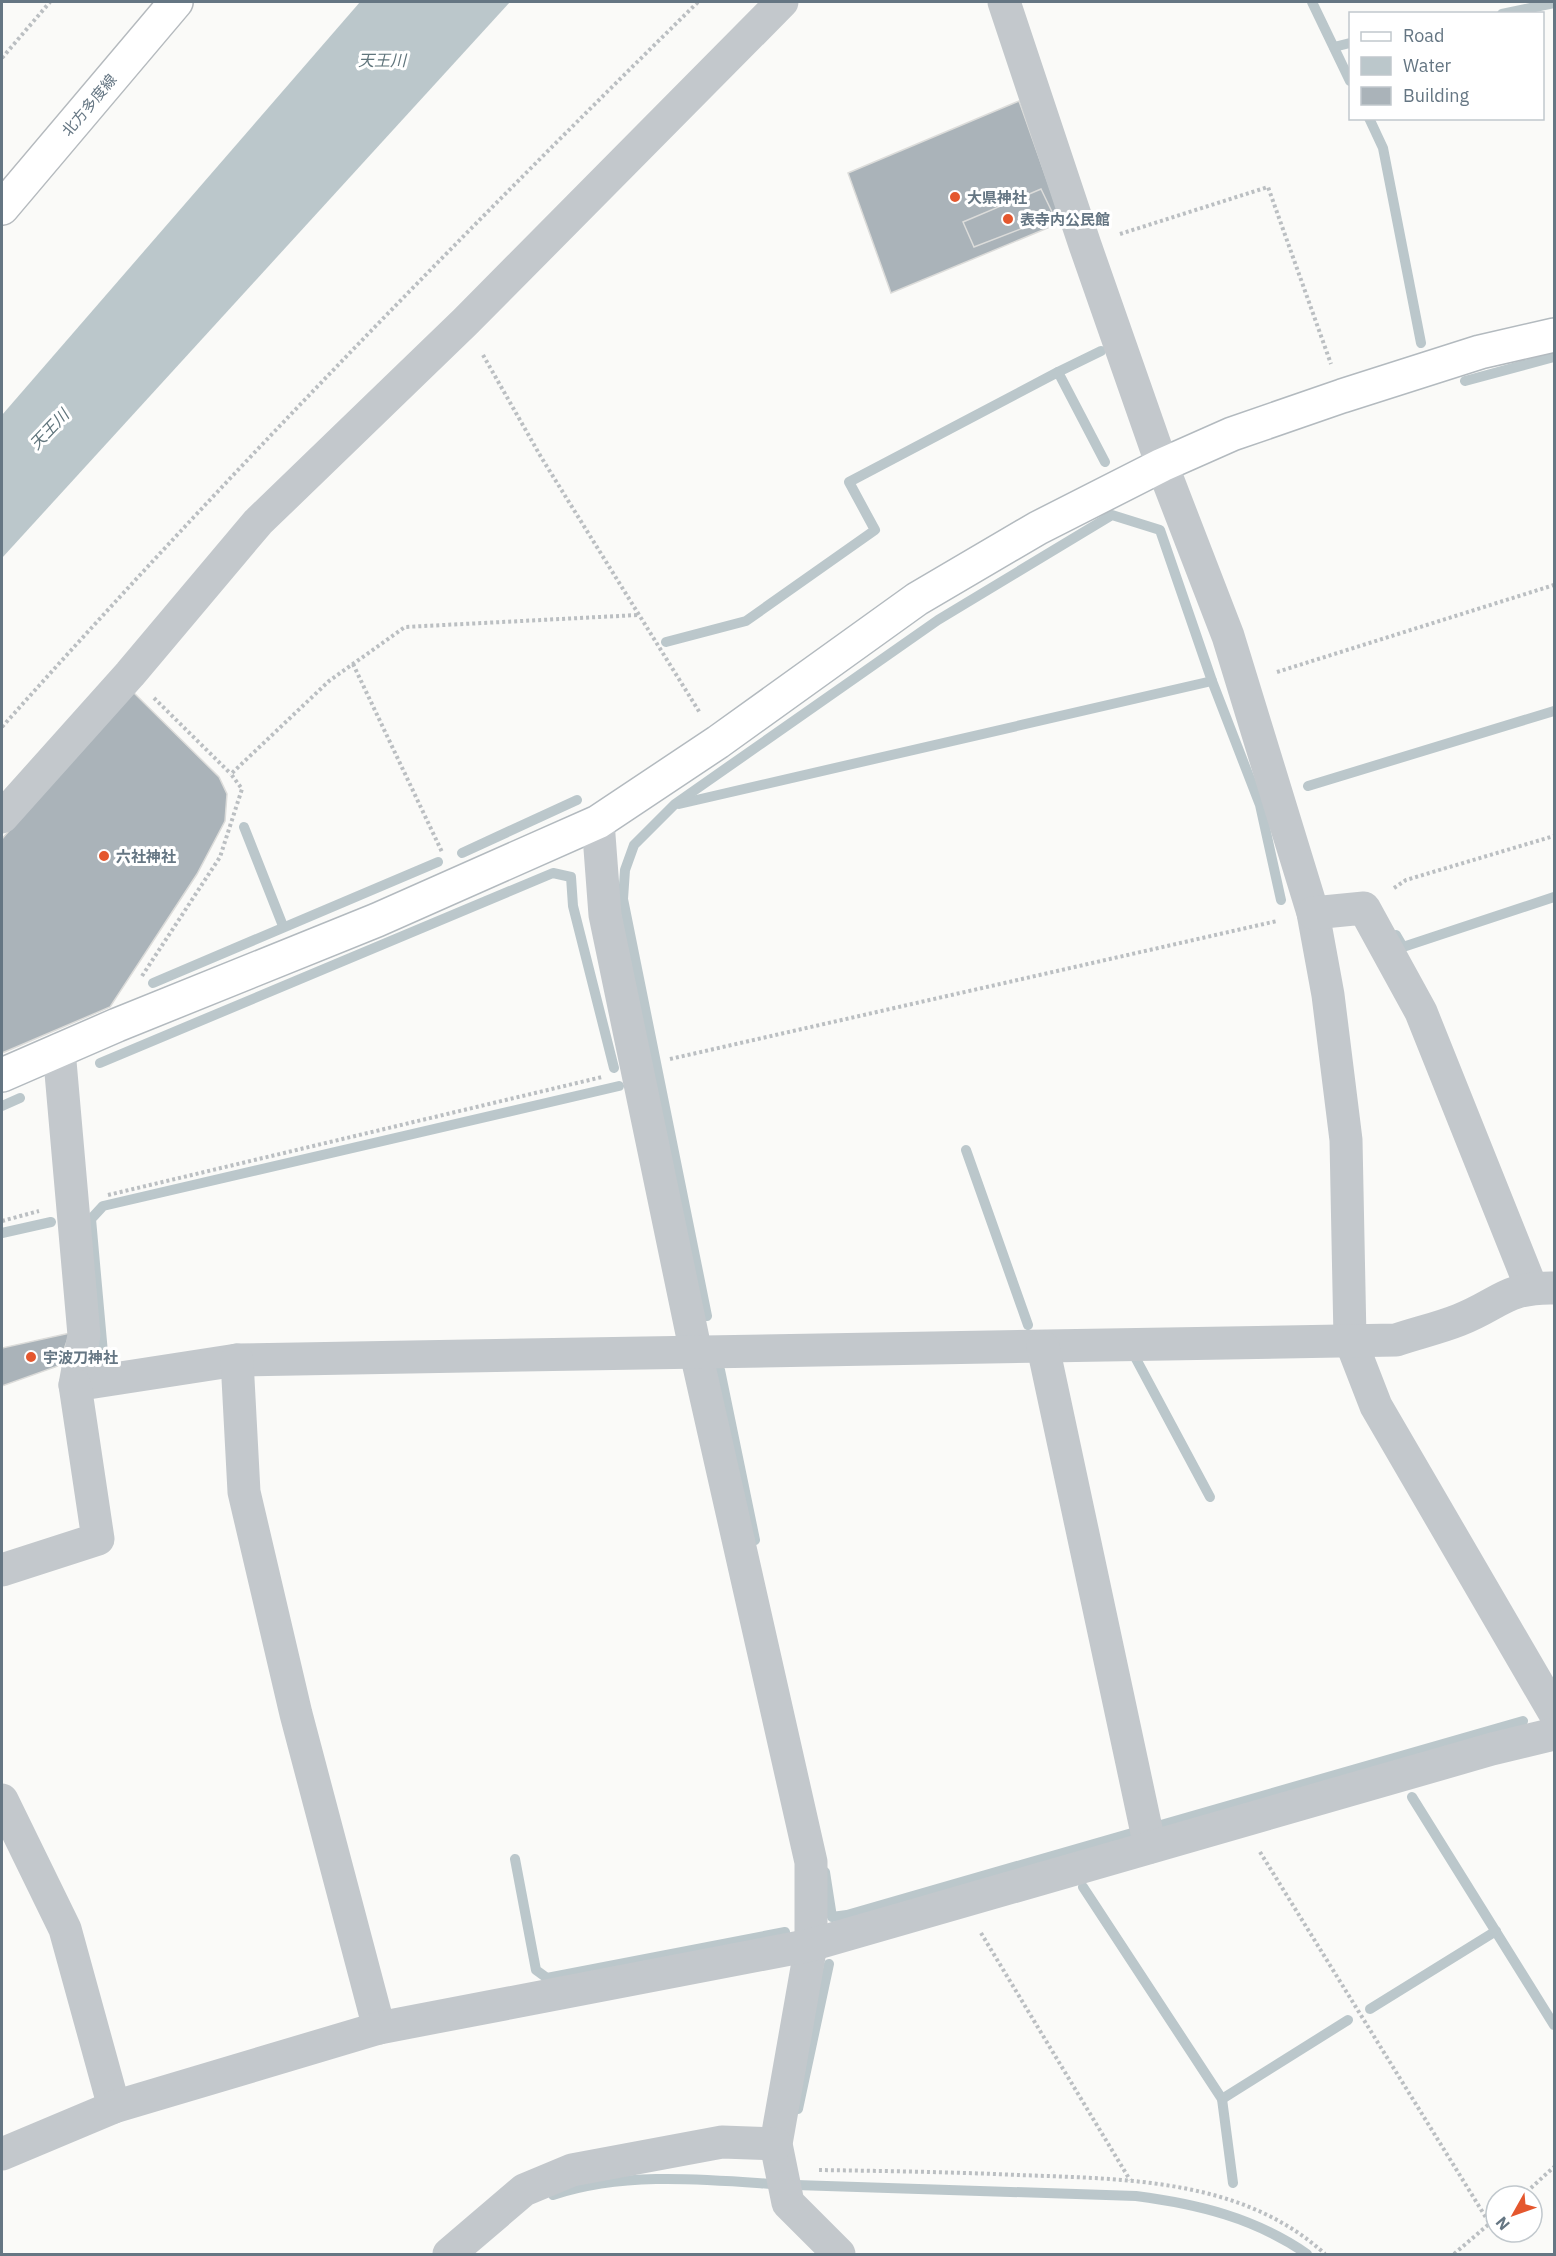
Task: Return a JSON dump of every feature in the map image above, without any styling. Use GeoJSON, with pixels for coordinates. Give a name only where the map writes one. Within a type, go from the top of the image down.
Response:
{"type":"FeatureCollection","features":[{"type":"Feature","properties":{"kind":"street","name":"北方多度線"},"geometry":{"type":"LineString","coordinates":[[2,208],[176,2]]}},
{"type":"Feature","properties":{"kind":"street"},"geometry":{"type":"LineString","coordinates":[[2,817],[130,674],[258,522],[465,322],[782,2]]}},
{"type":"Feature","properties":{"kind":"street"},"geometry":{"type":"LineString","coordinates":[[1004,2],[1084,245],[1162,465],[1228,636],[1313,913],[1328,995],[1346,1140],[1350,1338],[1376,1406],[1554,1712]]}},
{"type":"Feature","properties":{"kind":"street"},"geometry":{"type":"LineString","coordinates":[[2,1075],[117,1024],[458,886],[598,822],[717,742],[916,599],[1038,528],[1162,465],[1232,434],[1342,396],[1480,352],[1554,335]]}},
{"type":"Feature","properties":{"kind":"street"},"geometry":{"type":"LineString","coordinates":[[598,822],[605,915],[696,1353],[811,1862],[810,1945],[779,2157],[788,2203],[839,2254]]}},
{"type":"Feature","properties":{"kind":"street"},"geometry":{"type":"LineString","coordinates":[[75,1385],[237,1360],[1043,1347],[1350,1338],[1396,1340],[1460,1320],[1505,1295],[1543,1287],[1421,1012],[1364,908],[1313,913]]}},
{"type":"Feature","properties":{"kind":"street"},"geometry":{"type":"LineString","coordinates":[[2,1570],[98,1539],[75,1385],[84,1335],[59,1050]]}},
{"type":"Feature","properties":{"kind":"street"},"geometry":{"type":"LineString","coordinates":[[1043,1347],[1150,1847]]}},
{"type":"Feature","properties":{"kind":"street"},"geometry":{"type":"LineString","coordinates":[[237,1360],[244,1492],[296,1714],[380,2028]]}},
{"type":"Feature","properties":{"kind":"street"},"geometry":{"type":"LineString","coordinates":[[2,2154],[114,2107],[380,2028],[810,1945],[1554,1734]]}},
{"type":"Feature","properties":{"kind":"street"},"geometry":{"type":"LineString","coordinates":[[2,1800],[65,1929],[114,2107]]}},
{"type":"Feature","properties":{"kind":"street"},"geometry":{"type":"LineString","coordinates":[[449,2254],[524,2190],[572,2170],[722,2142],[779,2157]]}},
{"type":"Feature","properties":{"kind":"path"},"geometry":{"type":"LineString","coordinates":[[2,58],[50,2]]}},
{"type":"Feature","properties":{"kind":"path"},"geometry":{"type":"LineString","coordinates":[[2,727],[255,452],[590,108],[698,2]]}},
{"type":"Feature","properties":{"kind":"path"},"geometry":{"type":"LineString","coordinates":[[1084,245],[1268,187],[1342,396]]}},
{"type":"Feature","properties":{"kind":"path"},"geometry":{"type":"LineString","coordinates":[[465,322],[541,457],[717,742]]}},
{"type":"Feature","properties":{"kind":"path"},"geometry":{"type":"LineString","coordinates":[[1242,682],[1554,585]]}},
{"type":"Feature","properties":{"kind":"path"},"geometry":{"type":"LineString","coordinates":[[231,774],[329,681],[405,627],[638,615]]}},
{"type":"Feature","properties":{"kind":"path"},"geometry":{"type":"LineString","coordinates":[[353,664],[458,886]]}},
{"type":"Feature","properties":{"kind":"path"},"geometry":{"type":"LineString","coordinates":[[117,1024],[138,982],[220,857],[242,789],[231,774],[130,674]]}},
{"type":"Feature","properties":{"kind":"path"},"geometry":{"type":"LineString","coordinates":[[1364,908],[1406,880],[1554,836]]}},
{"type":"Feature","properties":{"kind":"path"},"geometry":{"type":"LineString","coordinates":[[73,1203],[637,1068],[1313,913]]}},
{"type":"Feature","properties":{"kind":"path"},"geometry":{"type":"LineString","coordinates":[[1241,1822],[1484,2214]]}},
{"type":"Feature","properties":{"kind":"path"},"geometry":{"type":"LineString","coordinates":[[962,1902],[1130,2180]]}},
{"type":"Feature","properties":{"kind":"path"},"geometry":{"type":"LineString","coordinates":[[779,2157],[924,2171],[1130,2180],[1198,2190],[1263,2213],[1325,2254]]}},
{"type":"Feature","properties":{"kind":"path"},"geometry":{"type":"LineString","coordinates":[[1536,2184],[1554,2168]]}},
{"type":"Feature","properties":{"kind":"path"},"geometry":{"type":"LineString","coordinates":[[1454,2254],[1484,2229]]}},
{"type":"Feature","properties":{"kind":"water","name":"天王川"},"geometry":{"type":"Polygon","coordinates":[[[360,2],[510,2],[2,558],[2,415],[360,2]]]}},
{"type":"Feature","properties":{"kind":"building","name":"大県神社"},"geometry":{"type":"Polygon","coordinates":[[[1019,101],[1062,222],[891,293],[848,173],[1019,101]]]}},
{"type":"Feature","properties":{"kind":"building","name":"表寺内公民館"},"geometry":{"type":"Polygon","coordinates":[[[1041,189],[1054,216],[974,247],[963,222],[1041,189]]]}},
{"type":"Feature","properties":{"kind":"building","name":"六社神社"},"geometry":{"type":"Polygon","coordinates":[[[130,689],[219,777],[227,794],[225,821],[197,874],[110,1007],[2,1053],[2,839],[130,689]]]}},
{"type":"Feature","properties":{"kind":"building","name":"宇波刀神社"},"geometry":{"type":"Polygon","coordinates":[[[70,1333],[58,1366],[2,1386],[2,1348],[70,1333]]]}},
{"type":"Feature","properties":{"kind":"waterway"},"geometry":{"type":"LineString","coordinates":[[1312,2],[1349,79]]}},
{"type":"Feature","properties":{"kind":"waterway"},"geometry":{"type":"LineString","coordinates":[[1511,12],[1554,3]]}},
{"type":"Feature","properties":{"kind":"waterway"},"geometry":{"type":"LineString","coordinates":[[1334,47],[1349,43]]}},
{"type":"Feature","properties":{"kind":"waterway"},"geometry":{"type":"LineString","coordinates":[[1370,120],[1383,148],[1421,343]]}},
{"type":"Feature","properties":{"kind":"waterway"},"geometry":{"type":"LineString","coordinates":[[1058,372],[1101,351]]}},
{"type":"Feature","properties":{"kind":"waterway"},"geometry":{"type":"LineString","coordinates":[[1465,381],[1554,357]]}},
{"type":"Feature","properties":{"kind":"waterway"},"geometry":{"type":"LineString","coordinates":[[666,642],[746,621],[875,530],[849,482],[1058,372],[1105,462]]}},
{"type":"Feature","properties":{"kind":"waterway"},"geometry":{"type":"LineString","coordinates":[[707,1316],[623,899],[625,870],[634,845],[675,804],[938,620],[1112,515],[1160,530],[1212,681],[1260,805],[1281,900]]}},
{"type":"Feature","properties":{"kind":"waterway"},"geometry":{"type":"LineString","coordinates":[[679,804],[1212,681]]}},
{"type":"Feature","properties":{"kind":"waterway"},"geometry":{"type":"LineString","coordinates":[[1308,786],[1554,711]]}},
{"type":"Feature","properties":{"kind":"waterway"},"geometry":{"type":"LineString","coordinates":[[462,853],[577,800]]}},
{"type":"Feature","properties":{"kind":"waterway"},"geometry":{"type":"LineString","coordinates":[[244,827],[283,926]]}},
{"type":"Feature","properties":{"kind":"waterway"},"geometry":{"type":"LineString","coordinates":[[153,983],[438,862]]}},
{"type":"Feature","properties":{"kind":"waterway"},"geometry":{"type":"LineString","coordinates":[[100,1063],[553,873],[571,877],[573,906],[614,1068]]}},
{"type":"Feature","properties":{"kind":"waterway"},"geometry":{"type":"LineString","coordinates":[[1396,935],[1403,947],[1554,897]]}},
{"type":"Feature","properties":{"kind":"waterway"},"geometry":{"type":"LineString","coordinates":[[104,1364],[91,1219],[103,1206],[619,1086]]}},
{"type":"Feature","properties":{"kind":"waterway"},"geometry":{"type":"LineString","coordinates":[[2,1106],[20,1098]]}},
{"type":"Feature","properties":{"kind":"waterway"},"geometry":{"type":"LineString","coordinates":[[966,1150],[1028,1325]]}},
{"type":"Feature","properties":{"kind":"waterway"},"geometry":{"type":"LineString","coordinates":[[2,1233],[51,1222]]}},
{"type":"Feature","properties":{"kind":"waterway"},"geometry":{"type":"LineString","coordinates":[[1135,1357],[1210,1497]]}},
{"type":"Feature","properties":{"kind":"waterway"},"geometry":{"type":"LineString","coordinates":[[720,1370],[755,1540]]}},
{"type":"Feature","properties":{"kind":"waterway"},"geometry":{"type":"LineString","coordinates":[[1161,1825],[1523,1721]]}},
{"type":"Feature","properties":{"kind":"waterway"},"geometry":{"type":"LineString","coordinates":[[1412,1797],[1554,2025]]}},
{"type":"Feature","properties":{"kind":"waterway"},"geometry":{"type":"LineString","coordinates":[[825,1872],[832,1917],[847,1915],[1139,1831],[1139,1827]]}},
{"type":"Feature","properties":{"kind":"waterway"},"geometry":{"type":"LineString","coordinates":[[515,1859],[536,1970],[547,1978],[785,1932]]}},
{"type":"Feature","properties":{"kind":"waterway"},"geometry":{"type":"LineString","coordinates":[[1083,1887],[1222,2099],[1233,2183]]}},
{"type":"Feature","properties":{"kind":"waterway"},"geometry":{"type":"LineString","coordinates":[[1370,2009],[1496,1931]]}},
{"type":"Feature","properties":{"kind":"waterway"},"geometry":{"type":"LineString","coordinates":[[798,2109],[829,1964]]}},
{"type":"Feature","properties":{"kind":"waterway"},"geometry":{"type":"LineString","coordinates":[[1222,2099],[1348,2020]]}},
{"type":"Feature","properties":{"kind":"waterway"},"geometry":{"type":"LineString","coordinates":[[553,2195],[580,2188],[634,2180],[690,2179],[772,2184]]}},
{"type":"Feature","properties":{"kind":"waterway"},"geometry":{"type":"LineString","coordinates":[[796,2185],[1136,2196],[1182,2203],[1225,2214],[1267,2231],[1307,2254]]}},
{"type":"Feature","properties":{"kind":"place","name":"大県神社"},"geometry":{"type":"Point","coordinates":[955,197]}},
{"type":"Feature","properties":{"kind":"place","name":"表寺内公民館"},"geometry":{"type":"Point","coordinates":[1008,219]}},
{"type":"Feature","properties":{"kind":"place","name":"六社神社"},"geometry":{"type":"Point","coordinates":[104,856]}},
{"type":"Feature","properties":{"kind":"place","name":"宇波刀神社"},"geometry":{"type":"Point","coordinates":[31,1357]}}]}
